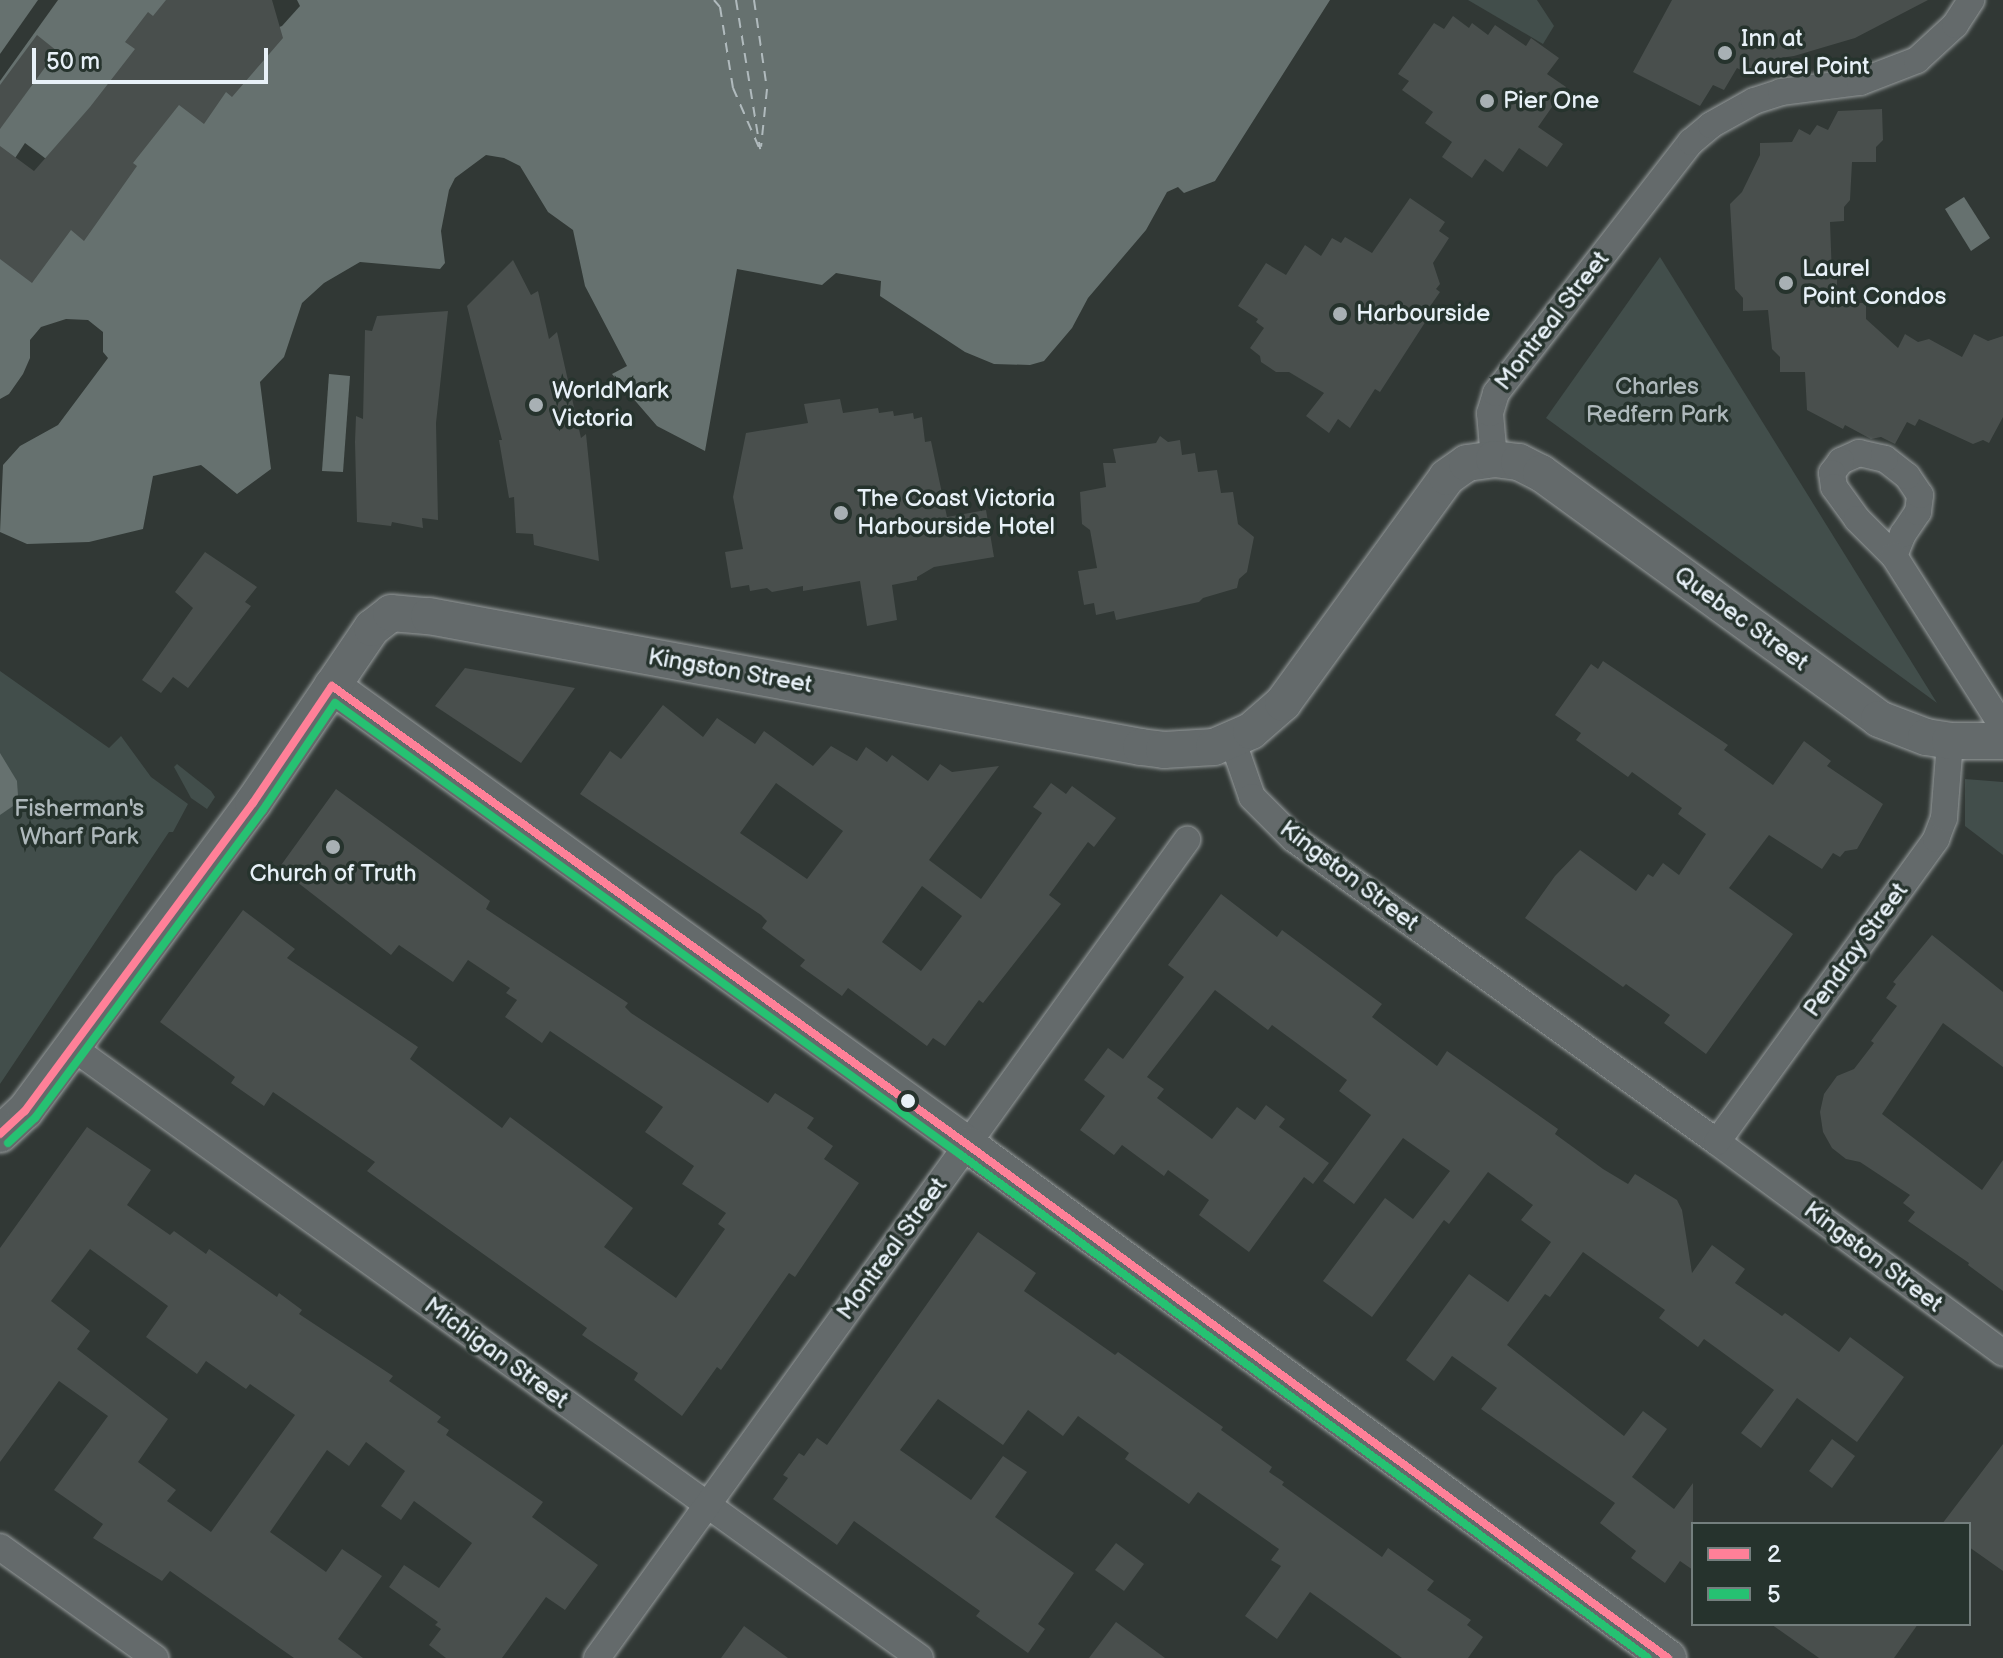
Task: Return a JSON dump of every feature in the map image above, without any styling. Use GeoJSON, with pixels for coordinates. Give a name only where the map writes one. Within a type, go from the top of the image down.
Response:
{"type":"FeatureCollection","features":[{"type":"Feature","properties":{"kind":"street","name":"Montreal Street"},"geometry":{"type":"LineString","coordinates":[[1494,459],[1490,413],[1496,393],[1691,142],[1711,125],[1754,101],[1781,92],[1860,82],[1917,60],[1938,44],[1971,0]]}},
{"type":"Feature","properties":{"kind":"street","name":"Quebec Street"},"geometry":{"type":"LineString","coordinates":[[1494,459],[1519,462],[1548,478],[1879,719],[1902,730],[1950,741],[2003,741]]}},
{"type":"Feature","properties":{"kind":"street"},"geometry":{"type":"LineString","coordinates":[[1233,742],[1268,717],[1296,688],[1447,477],[1467,463],[1494,459]]}},
{"type":"Feature","properties":{"kind":"street"},"geometry":{"type":"LineString","coordinates":[[1894,556],[2003,727]]}},
{"type":"Feature","properties":{"kind":"street","name":"Kingston Street"},"geometry":{"type":"LineString","coordinates":[[332,686],[381,619],[405,612],[1141,747],[1188,750],[1233,742],[1252,797],[1294,839],[1717,1142],[2003,1353]]}},
{"type":"Feature","properties":{"kind":"street"},"geometry":{"type":"LineString","coordinates":[[0,1134],[25,1111],[253,803],[332,686],[968,1145],[1668,1658]]}},
{"type":"Feature","properties":{"kind":"street","name":"Pendray Street"},"geometry":{"type":"LineString","coordinates":[[1717,1142],[1936,839],[1944,818],[1950,741]]}},
{"type":"Feature","properties":{"kind":"street","name":"Montreal Street"},"geometry":{"type":"LineString","coordinates":[[597,1658],[1187,840]]}},
{"type":"Feature","properties":{"kind":"street","name":"Michigan Street"},"geometry":{"type":"LineString","coordinates":[[72,1047],[920,1658]]}},
{"type":"Feature","properties":{"kind":"street"},"geometry":{"type":"LineString","coordinates":[[0,1547],[155,1658]]}},
{"type":"Feature","properties":{"kind":"green space"},"geometry":{"type":"Polygon","coordinates":[[[1468,0],[1537,0],[1554,26],[1543,44],[1468,0]]]}},
{"type":"Feature","properties":{"kind":"green space","name":"Charles Redfern Park"},"geometry":{"type":"Polygon","coordinates":[[[1660,257],[1937,703],[1546,418],[1660,257]]]}},
{"type":"Feature","properties":{"kind":"green space","name":"Fisherman's Wharf Park"},"geometry":{"type":"Polygon","coordinates":[[[0,671],[109,748],[121,736],[151,777],[188,804],[173,832],[169,832],[0,1084],[0,671]]]}},
{"type":"Feature","properties":{"kind":"green space"},"geometry":{"type":"Polygon","coordinates":[[[177,764],[215,797],[207,809],[191,798],[174,767],[177,764]]]}},
{"type":"Feature","properties":{"kind":"green space"},"geometry":{"type":"Polygon","coordinates":[[[1965,779],[2003,782],[2003,855],[1965,826],[1965,779]]]}},
{"type":"Feature","properties":{"kind":"shaded area"},"geometry":{"type":"Polygon","coordinates":[[[0,0],[1330,0],[1215,181],[1184,193],[1178,187],[1167,192],[1146,230],[1088,298],[1072,328],[1044,361],[1030,365],[994,364],[965,352],[880,296],[881,281],[836,273],[822,285],[737,269],[705,451],[657,426],[612,374],[627,366],[585,286],[573,230],[548,212],[520,166],[504,158],[486,155],[455,178],[449,190],[441,231],[445,263],[440,269],[360,262],[324,283],[302,303],[284,357],[260,382],[271,469],[237,494],[201,465],[153,476],[143,529],[89,542],[27,544],[0,532],[3,465],[20,446],[58,425],[108,358],[103,352],[103,332],[88,320],[66,319],[41,327],[30,340],[30,358],[23,374],[9,394],[0,399],[0,0]]]}},
{"type":"Feature","properties":{"kind":"shaded area"},"geometry":{"type":"Polygon","coordinates":[[[1964,197],[1990,238],[1971,251],[1945,209],[1964,197]]]}},
{"type":"Feature","properties":{"kind":"shaded area"},"geometry":{"type":"Polygon","coordinates":[[[329,374],[350,376],[343,472],[322,471],[329,374]]]}},
{"type":"Feature","properties":{"kind":"shaded area"},"geometry":{"type":"Polygon","coordinates":[[[0,753],[17,781],[18,796],[16,804],[0,815],[0,753]]]}},
{"type":"Feature","properties":{"kind":"pier"},"geometry":{"type":"Polygon","coordinates":[[[38,0],[58,0],[0,81],[0,54],[38,0]]]}},
{"type":"Feature","properties":{"kind":"pier"},"geometry":{"type":"Polygon","coordinates":[[[231,0],[297,0],[300,6],[282,26],[269,31],[231,0]]]}},
{"type":"Feature","properties":{"kind":"pier"},"geometry":{"type":"Polygon","coordinates":[[[25,143],[66,174],[0,181],[25,143]]]}},
{"type":"Feature","properties":{"kind":"building"},"geometry":{"type":"Polygon","coordinates":[[[166,0],[272,0],[283,38],[232,97],[226,92],[204,124],[179,105],[133,163],[137,166],[84,241],[71,230],[32,283],[0,259],[0,146],[34,171],[135,49],[125,42],[148,12],[153,16],[166,0]]]}},
{"type":"Feature","properties":{"kind":"building","name":"Inn at Laurel Point"},"geometry":{"type":"Polygon","coordinates":[[[1672,0],[1928,0],[1855,38],[1794,56],[1758,61],[1750,75],[1737,68],[1724,90],[1713,85],[1700,106],[1633,72],[1672,0]]]}},
{"type":"Feature","properties":{"kind":"building","name":"Pier One"},"geometry":{"type":"Polygon","coordinates":[[[1453,16],[1469,28],[1472,23],[1488,35],[1495,25],[1526,46],[1531,38],[1559,58],[1547,74],[1566,87],[1538,127],[1563,144],[1547,167],[1519,148],[1503,172],[1485,159],[1472,178],[1442,157],[1452,142],[1425,123],[1433,112],[1402,90],[1409,81],[1398,74],[1434,23],[1444,29],[1453,16]]]}},
{"type":"Feature","properties":{"kind":"building"},"geometry":{"type":"Polygon","coordinates":[[[37,35],[57,51],[0,129],[0,85],[37,35]]]}},
{"type":"Feature","properties":{"kind":"building","name":"Laurel Point Condos"},"geometry":{"type":"Polygon","coordinates":[[[1882,109],[1883,140],[1876,147],[1876,162],[1852,162],[1850,200],[1844,207],[1844,221],[1830,222],[1832,276],[1837,276],[1837,294],[1840,294],[1841,303],[1866,303],[1866,319],[1898,348],[1905,334],[1918,342],[1929,339],[1962,357],[1974,334],[1988,341],[2003,336],[2003,417],[1989,443],[1983,440],[1973,444],[1919,419],[1915,426],[1907,422],[1895,444],[1881,437],[1871,439],[1845,425],[1843,429],[1807,410],[1805,372],[1780,372],[1780,357],[1772,349],[1768,310],[1743,311],[1743,298],[1735,289],[1730,204],[1742,192],[1760,155],[1760,143],[1792,142],[1799,129],[1810,135],[1817,125],[1828,130],[1838,111],[1882,109]]]}},
{"type":"Feature","properties":{"kind":"building","name":"Harbourside"},"geometry":{"type":"Polygon","coordinates":[[[1410,198],[1445,222],[1439,231],[1449,238],[1433,263],[1440,284],[1436,289],[1440,292],[1431,305],[1435,307],[1380,392],[1375,389],[1350,428],[1338,419],[1329,433],[1306,416],[1324,393],[1289,372],[1276,372],[1261,362],[1260,356],[1250,348],[1264,328],[1256,322],[1258,319],[1238,306],[1266,263],[1286,275],[1305,245],[1321,256],[1332,238],[1341,243],[1345,237],[1372,253],[1410,198]]]}},
{"type":"Feature","properties":{"kind":"building"},"geometry":{"type":"Polygon","coordinates":[[[513,260],[531,295],[538,291],[549,339],[557,332],[581,438],[586,434],[599,561],[534,545],[533,534],[516,533],[514,497],[509,498],[499,440],[502,440],[467,306],[513,260]]]}},
{"type":"Feature","properties":{"kind":"building"},"geometry":{"type":"Polygon","coordinates":[[[448,311],[436,423],[438,520],[422,518],[423,528],[392,522],[391,526],[357,522],[356,416],[363,419],[365,330],[372,331],[377,316],[448,311]]]}},
{"type":"Feature","properties":{"kind":"building","name":"The Coast Victoria Harbourside Hotel"},"geometry":{"type":"Polygon","coordinates":[[[840,399],[843,413],[878,408],[879,413],[893,411],[894,416],[913,413],[914,419],[922,417],[925,442],[931,441],[947,517],[986,510],[994,557],[934,567],[917,580],[892,585],[897,620],[867,626],[860,581],[803,591],[803,586],[772,592],[767,588],[750,591],[749,585],[731,588],[725,552],[743,549],[733,497],[746,433],[808,423],[804,404],[840,399]]]}},
{"type":"Feature","properties":{"kind":"building"},"geometry":{"type":"Polygon","coordinates":[[[1160,436],[1168,442],[1180,440],[1182,455],[1195,453],[1198,472],[1217,470],[1221,493],[1233,492],[1238,524],[1254,537],[1247,572],[1239,579],[1237,588],[1199,602],[1116,620],[1114,611],[1096,615],[1094,603],[1084,605],[1078,571],[1097,568],[1090,530],[1082,524],[1080,492],[1106,487],[1103,463],[1116,463],[1113,449],[1156,443],[1160,436]]]}},
{"type":"Feature","properties":{"kind":"building"},"geometry":{"type":"Polygon","coordinates":[[[205,552],[257,587],[245,602],[251,606],[188,688],[173,677],[161,693],[142,680],[193,608],[175,592],[205,552]]]}},
{"type":"Feature","properties":{"kind":"building"},"geometry":{"type":"Polygon","coordinates":[[[1603,661],[1728,745],[1724,750],[1773,785],[1804,741],[1831,761],[1827,766],[1883,804],[1857,849],[1845,851],[1840,857],[1833,853],[1822,869],[1769,835],[1729,888],[1793,934],[1706,1054],[1664,1023],[1670,1015],[1626,984],[1623,987],[1525,918],[1555,876],[1580,850],[1636,891],[1648,874],[1653,877],[1663,863],[1679,875],[1706,834],[1678,814],[1682,808],[1632,772],[1628,777],[1576,740],[1581,733],[1555,715],[1591,664],[1598,669],[1603,661]]]}},
{"type":"Feature","properties":{"kind":"building"},"geometry":{"type":"Polygon","coordinates":[[[465,668],[575,688],[521,763],[435,706],[465,668]]]}},
{"type":"Feature","properties":{"kind":"building"},"geometry":{"type":"Polygon","coordinates":[[[663,705],[703,737],[717,718],[755,744],[764,731],[813,766],[831,746],[857,761],[866,747],[887,762],[892,755],[928,781],[940,764],[952,772],[999,766],[929,860],[981,899],[1042,813],[1033,807],[1051,783],[1066,794],[1072,786],[1116,818],[1094,847],[1088,842],[1049,895],[1061,904],[983,1003],[979,1000],[945,1046],[933,1038],[927,1046],[848,988],[842,996],[800,966],[805,960],[762,928],[767,921],[761,915],[580,794],[610,751],[621,759],[663,705]],[[776,783],[740,833],[807,879],[843,831],[776,783]],[[922,886],[882,942],[921,971],[962,916],[922,886]]]}},
{"type":"Feature","properties":{"kind":"building"},"geometry":{"type":"Polygon","coordinates":[[[336,789],[490,901],[486,909],[628,1003],[625,1007],[631,1013],[768,1103],[775,1093],[814,1118],[807,1128],[833,1146],[824,1159],[859,1183],[795,1277],[789,1273],[721,1370],[717,1367],[682,1416],[634,1380],[638,1373],[582,1335],[587,1328],[367,1171],[375,1162],[273,1092],[264,1106],[231,1083],[235,1077],[160,1022],[243,910],[295,949],[287,958],[418,1047],[410,1059],[502,1128],[510,1117],[633,1208],[604,1247],[676,1298],[725,1229],[718,1224],[726,1213],[682,1184],[694,1166],[645,1132],[663,1107],[550,1031],[542,1043],[505,1017],[517,1000],[506,993],[510,988],[468,960],[453,982],[399,945],[391,955],[279,868],[336,789]]]}},
{"type":"Feature","properties":{"kind":"building"},"geometry":{"type":"Polygon","coordinates":[[[1221,894],[1277,937],[1282,930],[1382,1004],[1372,1017],[1437,1066],[1447,1051],[1558,1129],[1555,1134],[1603,1169],[1628,1184],[1635,1174],[1677,1200],[1682,1210],[1692,1273],[1712,1245],[1745,1269],[1735,1283],[1782,1316],[1785,1313],[1839,1352],[1850,1337],[1904,1377],[1857,1442],[1797,1398],[1761,1448],[1741,1433],[1774,1390],[1704,1339],[1698,1347],[1659,1318],[1665,1310],[1583,1252],[1550,1297],[1545,1294],[1507,1345],[1624,1436],[1643,1411],[1667,1429],[1632,1477],[1674,1509],[1693,1483],[1691,1569],[1680,1561],[1665,1583],[1631,1558],[1636,1551],[1600,1523],[1615,1503],[1481,1409],[1497,1388],[1452,1356],[1434,1381],[1406,1360],[1469,1274],[1508,1302],[1551,1242],[1521,1220],[1533,1205],[1488,1172],[1449,1224],[1444,1220],[1372,1317],[1323,1281],[1385,1198],[1413,1219],[1450,1171],[1403,1138],[1354,1204],[1323,1181],[1371,1115],[1339,1091],[1347,1080],[1272,1025],[1268,1030],[1215,990],[1147,1077],[1164,1089],[1157,1098],[1212,1139],[1237,1107],[1255,1120],[1266,1105],[1285,1119],[1279,1127],[1329,1163],[1313,1184],[1304,1177],[1249,1252],[1199,1215],[1209,1200],[1168,1170],[1164,1176],[1122,1145],[1114,1155],[1080,1130],[1105,1096],[1084,1080],[1108,1048],[1123,1059],[1184,977],[1168,965],[1221,894]]]}},
{"type":"Feature","properties":{"kind":"building"},"geometry":{"type":"Polygon","coordinates":[[[1932,935],[2003,992],[2003,1067],[1943,1023],[1882,1114],[1982,1190],[2003,1160],[2003,1291],[1908,1221],[1915,1212],[1903,1203],[1910,1195],[1860,1162],[1846,1159],[1832,1148],[1823,1132],[1820,1112],[1824,1094],[1837,1076],[1854,1069],[1874,1043],[1871,1041],[1897,1006],[1886,998],[1896,984],[1893,982],[1932,935]]]}},
{"type":"Feature","properties":{"kind":"building"},"geometry":{"type":"Polygon","coordinates":[[[87,1127],[151,1170],[127,1205],[170,1235],[174,1231],[206,1254],[209,1249],[277,1297],[279,1293],[302,1310],[299,1314],[393,1376],[389,1381],[441,1417],[437,1422],[449,1430],[446,1435],[543,1502],[532,1517],[598,1565],[565,1610],[546,1597],[502,1658],[446,1658],[429,1645],[441,1629],[435,1625],[438,1622],[389,1587],[404,1565],[439,1588],[472,1543],[414,1501],[401,1520],[381,1506],[405,1471],[366,1442],[349,1466],[327,1450],[270,1532],[326,1572],[342,1549],[382,1576],[338,1639],[363,1658],[294,1658],[170,1571],[162,1581],[93,1538],[103,1524],[54,1490],[108,1416],[59,1381],[0,1462],[0,1248],[87,1127]],[[90,1249],[51,1301],[90,1331],[77,1349],[168,1419],[138,1462],[176,1490],[167,1501],[211,1532],[295,1415],[250,1384],[246,1389],[206,1361],[197,1374],[146,1337],[168,1306],[90,1249]]]}},
{"type":"Feature","properties":{"kind":"building"},"geometry":{"type":"Polygon","coordinates":[[[978,1232],[1036,1273],[1024,1291],[1115,1355],[1118,1352],[1223,1427],[1221,1430],[1272,1467],[1269,1472],[1284,1482],[1282,1485],[1382,1557],[1388,1548],[1434,1581],[1427,1590],[1471,1620],[1467,1625],[1483,1637],[1468,1658],[1402,1658],[1310,1592],[1277,1639],[1245,1616],[1281,1566],[1271,1560],[1279,1549],[1198,1492],[1189,1504],[1125,1459],[1129,1453],[1078,1416],[1063,1436],[1028,1410],[1003,1445],[938,1399],[900,1450],[971,1500],[1003,1456],[1027,1472],[995,1517],[1074,1573],[1038,1624],[1045,1629],[1028,1653],[976,1616],[980,1611],[854,1521],[837,1545],[773,1499],[788,1478],[783,1475],[799,1453],[804,1456],[817,1438],[827,1445],[978,1232]]]}},
{"type":"Feature","properties":{"kind":"building"},"geometry":{"type":"Polygon","coordinates":[[[1832,1439],[1855,1456],[1832,1488],[1809,1471],[1832,1439]]]}},
{"type":"Feature","properties":{"kind":"building"},"geometry":{"type":"Polygon","coordinates":[[[2003,1444],[2003,1571],[1971,1548],[1971,1522],[1944,1522],[2003,1444]]]}},
{"type":"Feature","properties":{"kind":"building"},"geometry":{"type":"Polygon","coordinates":[[[1116,1543],[1144,1564],[1124,1591],[1095,1570],[1116,1543]]]}},
{"type":"Feature","properties":{"kind":"building"},"geometry":{"type":"Polygon","coordinates":[[[1116,1622],[1165,1658],[1089,1658],[1116,1622]]]}},
{"type":"Feature","properties":{"kind":"building"},"geometry":{"type":"Polygon","coordinates":[[[744,1626],[788,1658],[721,1658],[744,1626]]]}},
{"type":"Feature","properties":{"kind":"building"},"geometry":{"type":"Polygon","coordinates":[[[1774,1626],[1917,1626],[1894,1658],[1819,1658],[1774,1626]]]}},
{"type":"Feature","properties":{"kind":"ferry route"},"geometry":{"type":"LineString","coordinates":[[714,0],[720,7],[733,88],[761,152]]}},
{"type":"Feature","properties":{"kind":"ferry route"},"geometry":{"type":"LineString","coordinates":[[736,0],[760,149]]}},
{"type":"Feature","properties":{"kind":"ferry route"},"geometry":{"type":"LineString","coordinates":[[754,0],[767,89],[761,147]]}},
{"type":"Feature","properties":{"kind":"transit line","name":"2"},"geometry":{"type":"LineString","coordinates":[[0,1134],[25,1111],[253,803],[332,686],[968,1145],[1668,1658]]}},
{"type":"Feature","properties":{"kind":"transit line","name":"5"},"geometry":{"type":"LineString","coordinates":[[8,1143],[35,1118],[263,810],[335,703],[961,1155],[1648,1658]]}},
{"type":"Feature","properties":{"kind":"place","name":"Inn at Laurel Point"},"geometry":{"type":"Point","coordinates":[1725,53]}},
{"type":"Feature","properties":{"kind":"place","name":"Pier One"},"geometry":{"type":"Point","coordinates":[1487,101]}},
{"type":"Feature","properties":{"kind":"place","name":"Laurel Point Condos"},"geometry":{"type":"Point","coordinates":[1786,283]}},
{"type":"Feature","properties":{"kind":"place","name":"Harbourside"},"geometry":{"type":"Point","coordinates":[1340,314]}},
{"type":"Feature","properties":{"kind":"place","name":"WorldMark Victoria"},"geometry":{"type":"Point","coordinates":[536,405]}},
{"type":"Feature","properties":{"kind":"place","name":"The Coast Victoria Harbourside Hotel"},"geometry":{"type":"Point","coordinates":[841,513]}},
{"type":"Feature","properties":{"kind":"place","name":"Church of Truth"},"geometry":{"type":"Point","coordinates":[333,847]}}]}
